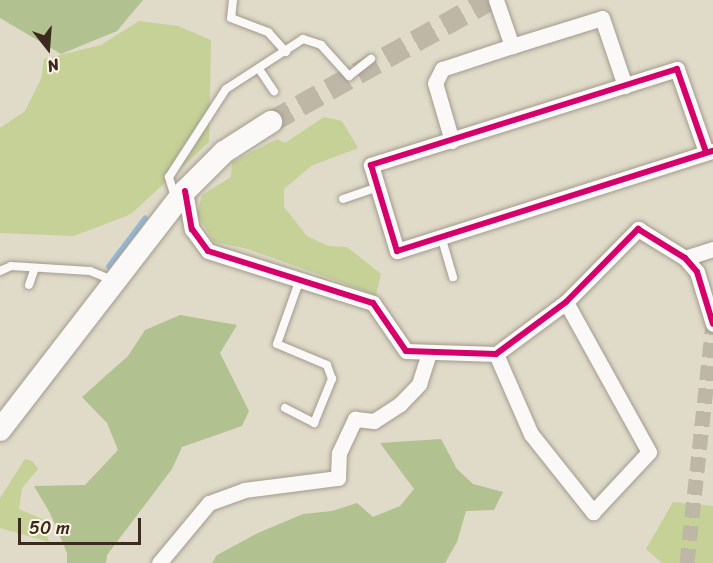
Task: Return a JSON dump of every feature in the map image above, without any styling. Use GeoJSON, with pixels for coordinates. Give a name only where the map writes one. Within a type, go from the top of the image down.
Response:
{"type":"FeatureCollection","features":[{"type":"Feature","properties":{"kind":"street"},"geometry":{"type":"LineString","coordinates":[[496,0],[512,46]]}},
{"type":"Feature","properties":{"kind":"street"},"geometry":{"type":"LineString","coordinates":[[452,141],[435,83],[442,69],[512,46],[602,18],[625,86]]}},
{"type":"Feature","properties":{"kind":"street"},"geometry":{"type":"LineString","coordinates":[[677,69],[709,152],[397,250],[371,165],[452,141],[677,69]]}},
{"type":"Feature","properties":{"kind":"street"},"geometry":{"type":"LineString","coordinates":[[0,430],[181,196],[224,152],[271,122]]}},
{"type":"Feature","properties":{"kind":"street"},"geometry":{"type":"LineString","coordinates":[[181,196],[192,229],[208,250],[373,303],[406,351],[496,354],[566,302],[638,229],[685,258],[698,272],[713,324]]}},
{"type":"Feature","properties":{"kind":"street"},"geometry":{"type":"LineString","coordinates":[[685,258],[713,249]]}},
{"type":"Feature","properties":{"kind":"street"},"geometry":{"type":"LineString","coordinates":[[496,354],[531,434],[593,513],[649,452],[566,302]]}},
{"type":"Feature","properties":{"kind":"street"},"geometry":{"type":"LineString","coordinates":[[159,563],[209,503],[243,490],[338,478],[339,453],[355,419],[374,421],[400,404],[419,384],[429,353]]}},
{"type":"Feature","properties":{"kind":"lane"},"geometry":{"type":"LineString","coordinates":[[233,0],[231,18],[268,32],[286,52]]}},
{"type":"Feature","properties":{"kind":"lane"},"geometry":{"type":"LineString","coordinates":[[181,196],[169,177],[226,89],[303,39],[321,45],[349,76],[371,59]]}},
{"type":"Feature","properties":{"kind":"lane"},"geometry":{"type":"LineString","coordinates":[[259,69],[274,91]]}},
{"type":"Feature","properties":{"kind":"lane"},"geometry":{"type":"LineString","coordinates":[[343,199],[378,187]]}},
{"type":"Feature","properties":{"kind":"lane"},"geometry":{"type":"LineString","coordinates":[[441,237],[453,277]]}},
{"type":"Feature","properties":{"kind":"lane"},"geometry":{"type":"LineString","coordinates":[[0,271],[11,266],[90,272],[116,281]]}},
{"type":"Feature","properties":{"kind":"lane"},"geometry":{"type":"LineString","coordinates":[[30,285],[35,268]]}},
{"type":"Feature","properties":{"kind":"lane"},"geometry":{"type":"LineString","coordinates":[[285,408],[314,423],[332,379],[327,365],[277,344],[300,279]]}},
{"type":"Feature","properties":{"kind":"green space"},"geometry":{"type":"Polygon","coordinates":[[[0,0],[143,0],[117,31],[61,54],[0,18],[0,0]]]}},
{"type":"Feature","properties":{"kind":"green space"},"geometry":{"type":"Polygon","coordinates":[[[139,21],[178,26],[211,40],[209,142],[131,214],[74,236],[0,233],[0,128],[25,111],[41,79],[44,59],[101,45],[139,21]]]}},
{"type":"Feature","properties":{"kind":"green space"},"geometry":{"type":"Polygon","coordinates":[[[324,117],[342,121],[358,148],[311,166],[284,189],[284,207],[307,236],[328,246],[347,247],[381,274],[376,295],[248,249],[214,242],[197,215],[202,195],[231,177],[232,162],[277,139],[285,143],[324,117]]]}},
{"type":"Feature","properties":{"kind":"green space"},"geometry":{"type":"Polygon","coordinates":[[[180,315],[237,325],[220,353],[249,411],[242,426],[182,447],[172,469],[107,555],[106,563],[67,563],[67,553],[50,513],[34,486],[85,485],[118,450],[107,423],[82,397],[128,356],[145,330],[180,315]]]}},
{"type":"Feature","properties":{"kind":"green space"},"geometry":{"type":"Polygon","coordinates":[[[441,439],[457,469],[473,484],[503,492],[494,510],[466,511],[457,542],[445,563],[212,563],[217,555],[258,533],[303,514],[332,511],[357,503],[373,517],[400,506],[414,489],[380,443],[441,439]]]}},
{"type":"Feature","properties":{"kind":"green space"},"geometry":{"type":"Polygon","coordinates":[[[25,459],[32,461],[38,469],[22,488],[19,509],[42,519],[49,542],[0,528],[0,498],[25,459]]]}},
{"type":"Feature","properties":{"kind":"green space"},"geometry":{"type":"Polygon","coordinates":[[[673,502],[713,506],[713,563],[662,563],[646,549],[673,502]]]}},
{"type":"Feature","properties":{"kind":"waterway"},"geometry":{"type":"LineString","coordinates":[[108,266],[145,217]]}},
{"type":"Feature","properties":{"kind":"tunnel"},"geometry":{"type":"LineString","coordinates":[[271,122],[489,0]]}},
{"type":"Feature","properties":{"kind":"tunnel"},"geometry":{"type":"LineString","coordinates":[[687,563],[713,324]]}},
{"type":"Feature","properties":{"kind":"cycle path"},"geometry":{"type":"LineString","coordinates":[[706,152],[677,69],[371,165],[397,251],[713,151]]}},
{"type":"Feature","properties":{"kind":"cycle path"},"geometry":{"type":"LineString","coordinates":[[185,191],[192,229],[208,251],[373,303],[406,351],[496,354],[566,302],[638,229],[685,258],[697,272],[713,324]]}}]}
